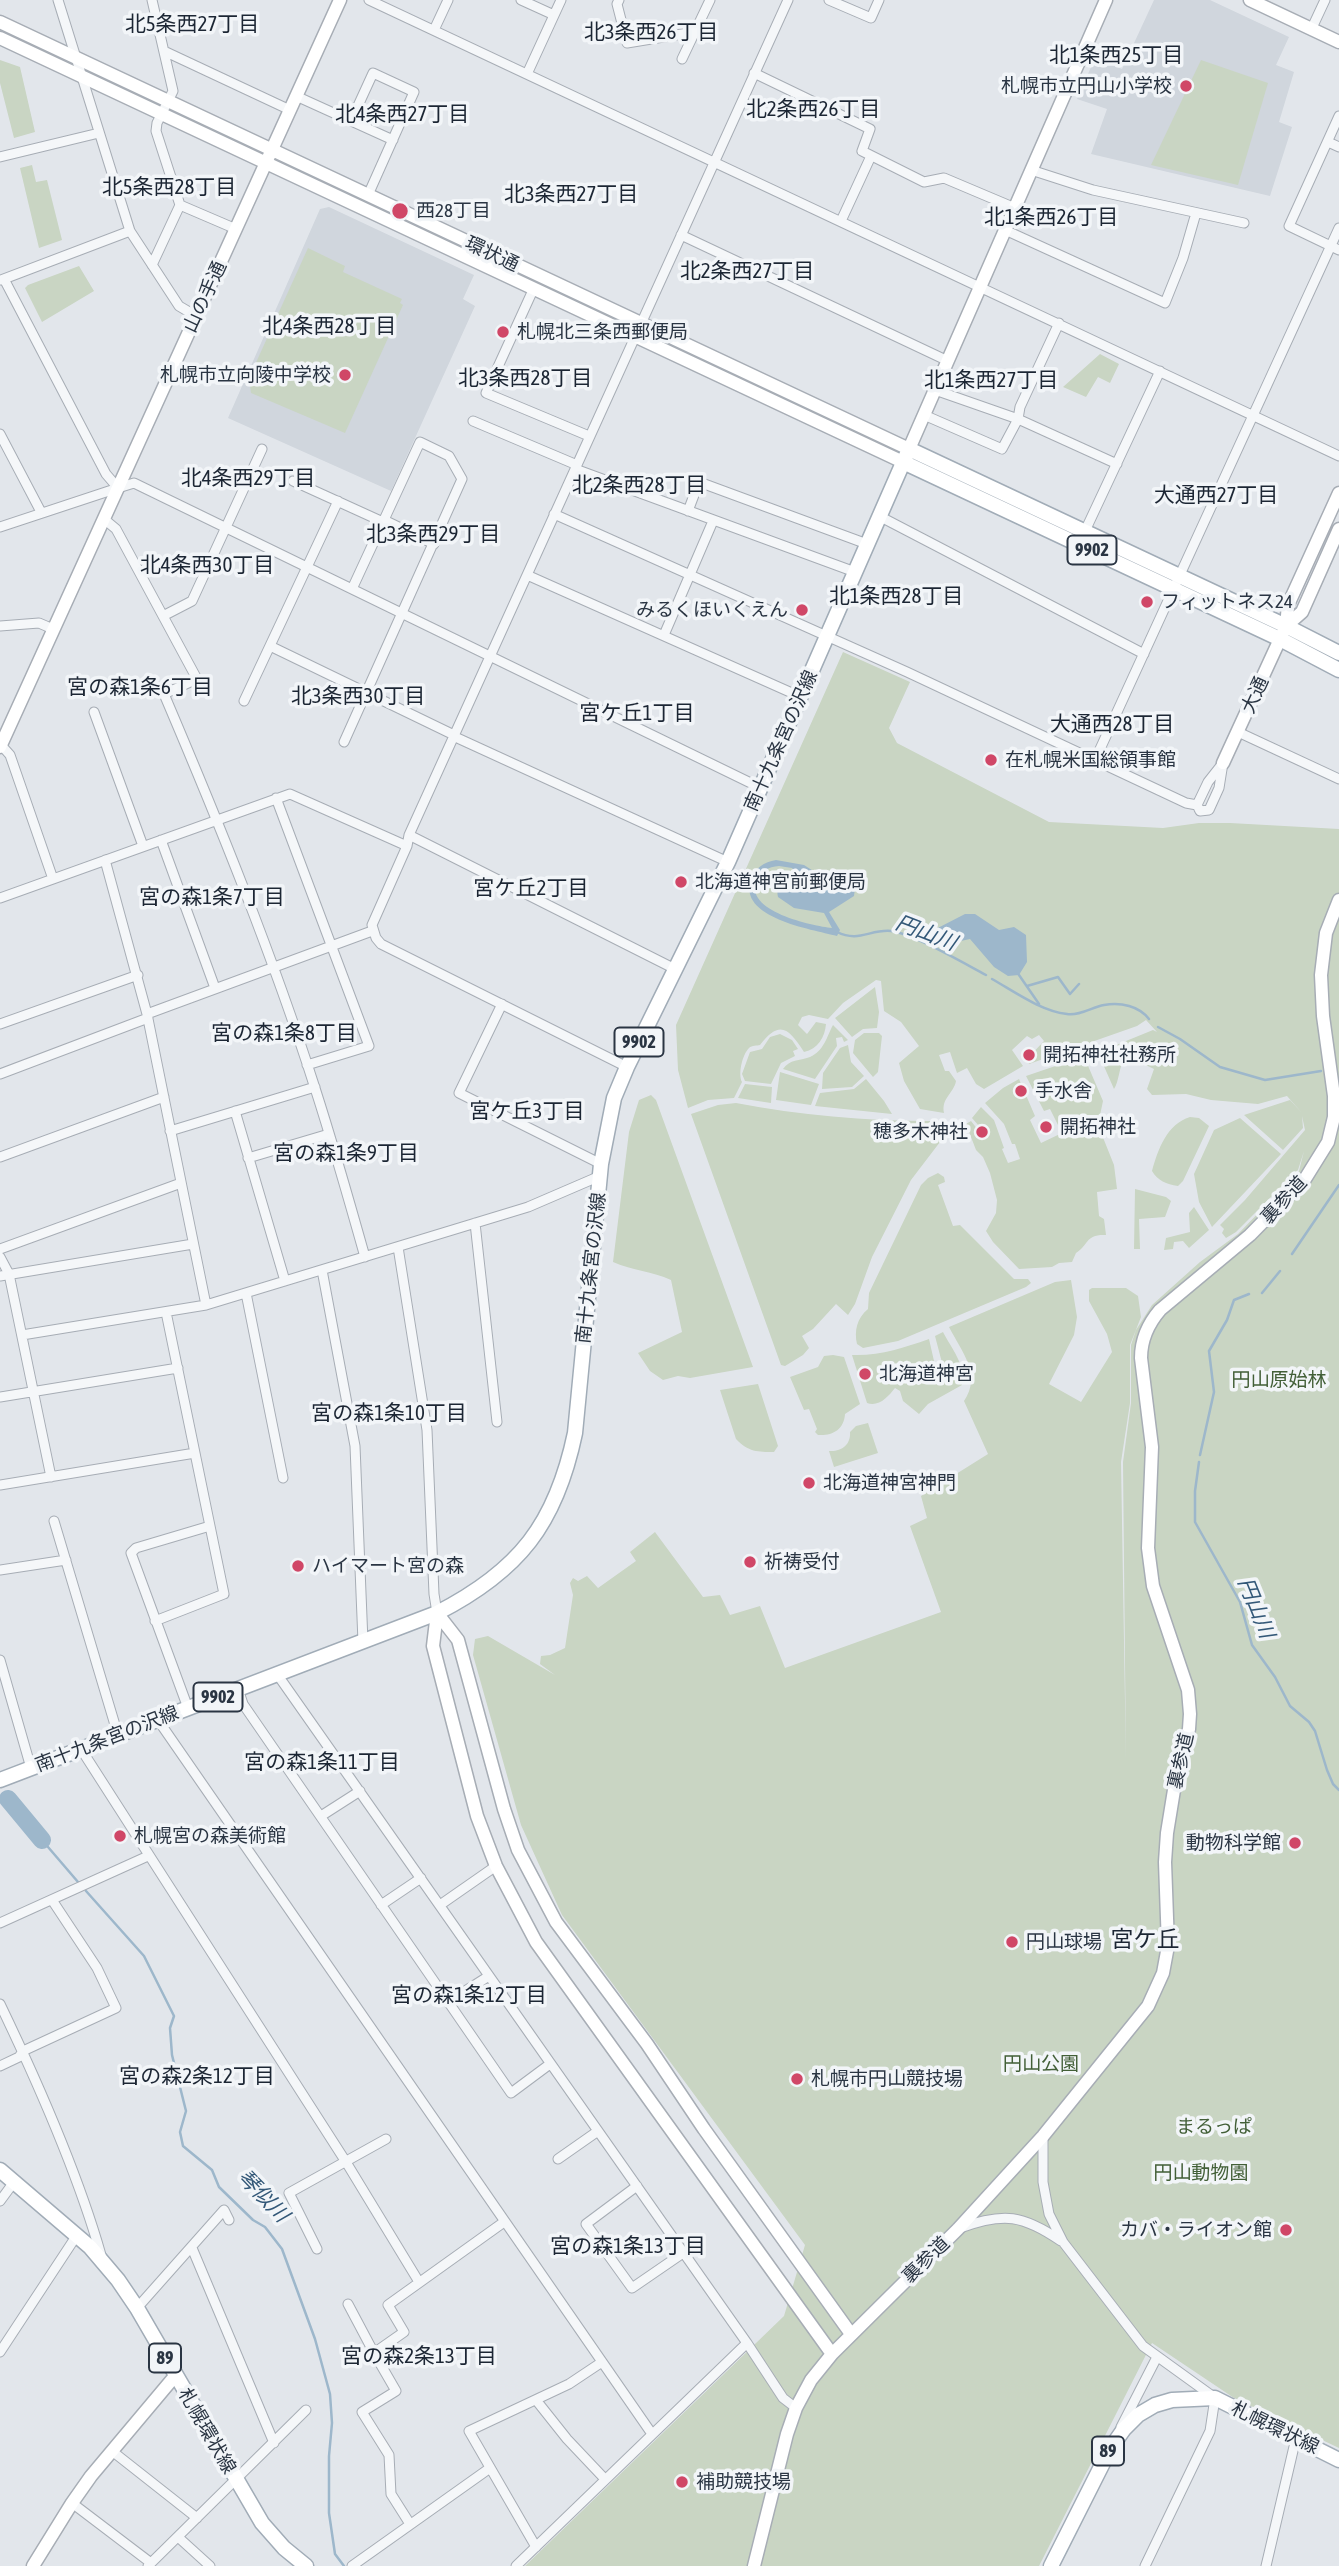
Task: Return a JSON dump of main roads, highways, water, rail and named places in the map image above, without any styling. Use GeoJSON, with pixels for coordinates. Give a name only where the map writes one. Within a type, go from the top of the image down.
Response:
{"type":"FeatureCollection","features":[{"type":"Feature","properties":{"kind":"main road","name":"南十九条宮の沢線"},"geometry":{"type":"LineString","coordinates":[[0,1780],[437,1613],[497,1577],[517,1557],[555,1501],[567,1469],[575,1433],[600,1170],[609,1119],[627,1067],[728,862],[906,455]]}},
{"type":"Feature","properties":{"kind":"main road","name":"9902"},"geometry":{"type":"LineString","coordinates":[[906,455],[1085,531],[1176,582]]}},
{"type":"Feature","properties":{"kind":"main road","name":"9902"},"geometry":{"type":"LineString","coordinates":[[906,455],[1283,633],[1339,653]]}},
{"type":"Feature","properties":{"kind":"main road","name":"9902"},"geometry":{"type":"LineString","coordinates":[[1283,633],[1339,670]]}},
{"type":"Feature","properties":{"kind":"main road","name":"札幌環状線"},"geometry":{"type":"LineString","coordinates":[[0,2170],[78,2235],[103,2260],[136,2308],[262,2523],[306,2566]]}},
{"type":"Feature","properties":{"kind":"main road","name":"札幌環状線"},"geometry":{"type":"LineString","coordinates":[[1051,2566],[1110,2449],[1124,2428],[1155,2405],[1172,2400],[1215,2398],[1339,2460]]}},
{"type":"Feature","properties":{"kind":"water"},"geometry":{"type":"Polygon","coordinates":[[[776,860],[804,865],[818,874],[837,872],[849,879],[855,888],[854,896],[829,912],[840,930],[837,936],[779,920],[755,903],[750,892],[751,879],[764,864],[776,860]],[[779,866],[763,872],[757,880],[755,891],[760,900],[782,915],[832,928],[824,913],[794,908],[778,897],[780,885],[795,872],[792,868],[779,866]]]}},
{"type":"Feature","properties":{"kind":"water"},"geometry":{"type":"Polygon","coordinates":[[[965,914],[975,914],[999,930],[1014,927],[1026,935],[1027,962],[1019,975],[1008,976],[994,967],[970,939],[956,942],[930,932],[965,914]]]}},
{"type":"Feature","properties":{"kind":"waterway","name":"円山川"},"geometry":{"type":"LineString","coordinates":[[837,932],[852,936],[884,931],[900,933],[986,975]]}},
{"type":"Feature","properties":{"kind":"waterway"},"geometry":{"type":"LineString","coordinates":[[909,936],[924,931],[931,932]]}},
{"type":"Feature","properties":{"kind":"waterway"},"geometry":{"type":"LineString","coordinates":[[1019,975],[1039,1004]]}},
{"type":"Feature","properties":{"kind":"waterway"},"geometry":{"type":"LineString","coordinates":[[1027,986],[1058,977],[1070,994],[1079,984]]}},
{"type":"Feature","properties":{"kind":"waterway","name":"円山川"},"geometry":{"type":"LineString","coordinates":[[992,979],[1028,1000],[1057,1012],[1077,1014],[1099,1006],[1117,1004],[1135,1008],[1149,1019]]}},
{"type":"Feature","properties":{"kind":"waterway","name":"円山川"},"geometry":{"type":"LineString","coordinates":[[1158,1027],[1220,1067],[1265,1080],[1321,1071]]}},
{"type":"Feature","properties":{"kind":"waterway","name":"円山川"},"geometry":{"type":"LineString","coordinates":[[1292,1254],[1339,1185]]}},
{"type":"Feature","properties":{"kind":"waterway","name":"円山川"},"geometry":{"type":"LineString","coordinates":[[1262,1293],[1280,1271]]}},
{"type":"Feature","properties":{"kind":"waterway","name":"円山川"},"geometry":{"type":"LineString","coordinates":[[1200,1455],[1214,1392],[1209,1351],[1227,1320],[1234,1300],[1249,1294]]}},
{"type":"Feature","properties":{"kind":"waterway","name":"円山川"},"geometry":{"type":"LineString","coordinates":[[1199,1462],[1195,1522],[1240,1602],[1252,1645],[1275,1677],[1290,1706],[1309,1722],[1315,1731],[1327,1770],[1339,1790]]}},
{"type":"Feature","properties":{"kind":"waterway","name":"琴似川"},"geometry":{"type":"LineString","coordinates":[[8,1799],[42,1840]]}},
{"type":"Feature","properties":{"kind":"waterway","name":"琴似川"},"geometry":{"type":"LineString","coordinates":[[42,1840],[78,1882]]}},
{"type":"Feature","properties":{"kind":"waterway","name":"琴似川"},"geometry":{"type":"LineString","coordinates":[[86,1891],[144,1956],[174,2016],[170,2028],[172,2055],[186,2111],[180,2132],[183,2146],[212,2170],[219,2187],[253,2220],[265,2227],[282,2249],[315,2339],[330,2394],[332,2423],[329,2513],[335,2554],[344,2566]]}},
{"type":"Feature","properties":{"kind":"place","name":"札幌市立円山小学校"},"geometry":{"type":"Point","coordinates":[1186,86]}},
{"type":"Feature","properties":{"kind":"place","name":"西28丁目"},"geometry":{"type":"Point","coordinates":[400,211]}},
{"type":"Feature","properties":{"kind":"place","name":"札幌北三条西郵便局"},"geometry":{"type":"Point","coordinates":[503,332]}},
{"type":"Feature","properties":{"kind":"place","name":"札幌市立向陵中学校"},"geometry":{"type":"Point","coordinates":[345,375]}},
{"type":"Feature","properties":{"kind":"place","name":"フィットネス24"},"geometry":{"type":"Point","coordinates":[1147,602]}},
{"type":"Feature","properties":{"kind":"place","name":"みるくほいくえん"},"geometry":{"type":"Point","coordinates":[802,610]}},
{"type":"Feature","properties":{"kind":"place","name":"在札幌米国総領事館"},"geometry":{"type":"Point","coordinates":[991,760]}},
{"type":"Feature","properties":{"kind":"place","name":"北海道神宮前郵便局"},"geometry":{"type":"Point","coordinates":[681,882]}},
{"type":"Feature","properties":{"kind":"place","name":"開拓神社社務所"},"geometry":{"type":"Point","coordinates":[1029,1055]}},
{"type":"Feature","properties":{"kind":"place","name":"手水舎"},"geometry":{"type":"Point","coordinates":[1021,1091]}},
{"type":"Feature","properties":{"kind":"place","name":"開拓神社"},"geometry":{"type":"Point","coordinates":[1046,1127]}},
{"type":"Feature","properties":{"kind":"place","name":"穂多木神社"},"geometry":{"type":"Point","coordinates":[982,1132]}},
{"type":"Feature","properties":{"kind":"place","name":"北海道神宮"},"geometry":{"type":"Point","coordinates":[865,1374]}},
{"type":"Feature","properties":{"kind":"place","name":"北海道神宮神門"},"geometry":{"type":"Point","coordinates":[809,1483]}},
{"type":"Feature","properties":{"kind":"place","name":"祈祷受付"},"geometry":{"type":"Point","coordinates":[750,1562]}},
{"type":"Feature","properties":{"kind":"place","name":"ハイマート宮の森"},"geometry":{"type":"Point","coordinates":[298,1566]}},
{"type":"Feature","properties":{"kind":"place","name":"札幌宮の森美術館"},"geometry":{"type":"Point","coordinates":[120,1836]}},
{"type":"Feature","properties":{"kind":"place","name":"動物科学館"},"geometry":{"type":"Point","coordinates":[1295,1843]}},
{"type":"Feature","properties":{"kind":"place","name":"円山球場"},"geometry":{"type":"Point","coordinates":[1012,1942]}},
{"type":"Feature","properties":{"kind":"place","name":"札幌市円山競技場"},"geometry":{"type":"Point","coordinates":[797,2079]}},
{"type":"Feature","properties":{"kind":"place","name":"カバ・ライオン館"},"geometry":{"type":"Point","coordinates":[1286,2230]}},
{"type":"Feature","properties":{"kind":"place","name":"補助競技場"},"geometry":{"type":"Point","coordinates":[682,2482]}},
{"type":"Feature","properties":{"kind":"district","name":"北5条西27丁目"},"geometry":{"type":"Point","coordinates":[192,24]}},
{"type":"Feature","properties":{"kind":"district","name":"北3条西26丁目"},"geometry":{"type":"Point","coordinates":[651,32]}},
{"type":"Feature","properties":{"kind":"district","name":"北1条西25丁目"},"geometry":{"type":"Point","coordinates":[1116,55]}},
{"type":"Feature","properties":{"kind":"district","name":"北2条西26丁目"},"geometry":{"type":"Point","coordinates":[813,109]}},
{"type":"Feature","properties":{"kind":"district","name":"北4条西27丁目"},"geometry":{"type":"Point","coordinates":[402,114]}},
{"type":"Feature","properties":{"kind":"district","name":"北5条西28丁目"},"geometry":{"type":"Point","coordinates":[169,187]}},
{"type":"Feature","properties":{"kind":"district","name":"北3条西27丁目"},"geometry":{"type":"Point","coordinates":[571,194]}},
{"type":"Feature","properties":{"kind":"district","name":"北1条西26丁目"},"geometry":{"type":"Point","coordinates":[1051,217]}},
{"type":"Feature","properties":{"kind":"district","name":"北2条西27丁目"},"geometry":{"type":"Point","coordinates":[747,271]}},
{"type":"Feature","properties":{"kind":"district","name":"北4条西28丁目"},"geometry":{"type":"Point","coordinates":[329,326]}},
{"type":"Feature","properties":{"kind":"district","name":"北3条西28丁目"},"geometry":{"type":"Point","coordinates":[525,378]}},
{"type":"Feature","properties":{"kind":"district","name":"北1条西27丁目"},"geometry":{"type":"Point","coordinates":[991,380]}},
{"type":"Feature","properties":{"kind":"district","name":"北4条西29丁目"},"geometry":{"type":"Point","coordinates":[248,478]}},
{"type":"Feature","properties":{"kind":"district","name":"北2条西28丁目"},"geometry":{"type":"Point","coordinates":[639,485]}},
{"type":"Feature","properties":{"kind":"district","name":"大通西27丁目"},"geometry":{"type":"Point","coordinates":[1216,495]}},
{"type":"Feature","properties":{"kind":"district","name":"北3条西29丁目"},"geometry":{"type":"Point","coordinates":[433,534]}},
{"type":"Feature","properties":{"kind":"district","name":"北4条西30丁目"},"geometry":{"type":"Point","coordinates":[207,565]}},
{"type":"Feature","properties":{"kind":"district","name":"北1条西28丁目"},"geometry":{"type":"Point","coordinates":[896,596]}},
{"type":"Feature","properties":{"kind":"district","name":"宮の森1条6丁目"},"geometry":{"type":"Point","coordinates":[140,687]}},
{"type":"Feature","properties":{"kind":"district","name":"北3条西30丁目"},"geometry":{"type":"Point","coordinates":[358,696]}},
{"type":"Feature","properties":{"kind":"district","name":"宮ケ丘1丁目"},"geometry":{"type":"Point","coordinates":[637,713]}},
{"type":"Feature","properties":{"kind":"district","name":"大通西28丁目"},"geometry":{"type":"Point","coordinates":[1112,724]}},
{"type":"Feature","properties":{"kind":"district","name":"宮ケ丘2丁目"},"geometry":{"type":"Point","coordinates":[531,888]}},
{"type":"Feature","properties":{"kind":"district","name":"宮の森1条7丁目"},"geometry":{"type":"Point","coordinates":[212,897]}},
{"type":"Feature","properties":{"kind":"district","name":"宮の森1条8丁目"},"geometry":{"type":"Point","coordinates":[284,1033]}},
{"type":"Feature","properties":{"kind":"district","name":"宮ケ丘3丁目"},"geometry":{"type":"Point","coordinates":[527,1111]}},
{"type":"Feature","properties":{"kind":"district","name":"宮の森1条9丁目"},"geometry":{"type":"Point","coordinates":[346,1153]}},
{"type":"Feature","properties":{"kind":"district","name":"宮の森1条10丁目"},"geometry":{"type":"Point","coordinates":[389,1413]}},
{"type":"Feature","properties":{"kind":"district","name":"宮の森1条11丁目"},"geometry":{"type":"Point","coordinates":[322,1762]}},
{"type":"Feature","properties":{"kind":"district","name":"宮ケ丘"},"geometry":{"type":"Point","coordinates":[1145,1940]}},
{"type":"Feature","properties":{"kind":"district","name":"宮の森1条12丁目"},"geometry":{"type":"Point","coordinates":[469,1995]}},
{"type":"Feature","properties":{"kind":"district","name":"宮の森2条12丁目"},"geometry":{"type":"Point","coordinates":[197,2076]}},
{"type":"Feature","properties":{"kind":"district","name":"宮の森1条13丁目"},"geometry":{"type":"Point","coordinates":[628,2246]}},
{"type":"Feature","properties":{"kind":"district","name":"宮の森2条13丁目"},"geometry":{"type":"Point","coordinates":[419,2356]}},
{"type":"Feature","properties":{"kind":"park label","name":"円山原始林"},"geometry":{"type":"Point","coordinates":[1279,1380]}},
{"type":"Feature","properties":{"kind":"park label","name":"円山公園"},"geometry":{"type":"Point","coordinates":[1041,2064]}},
{"type":"Feature","properties":{"kind":"park label","name":"まるっぱ"},"geometry":{"type":"Point","coordinates":[1214,2127]}},
{"type":"Feature","properties":{"kind":"park label","name":"円山動物園"},"geometry":{"type":"Point","coordinates":[1201,2173]}}]}
